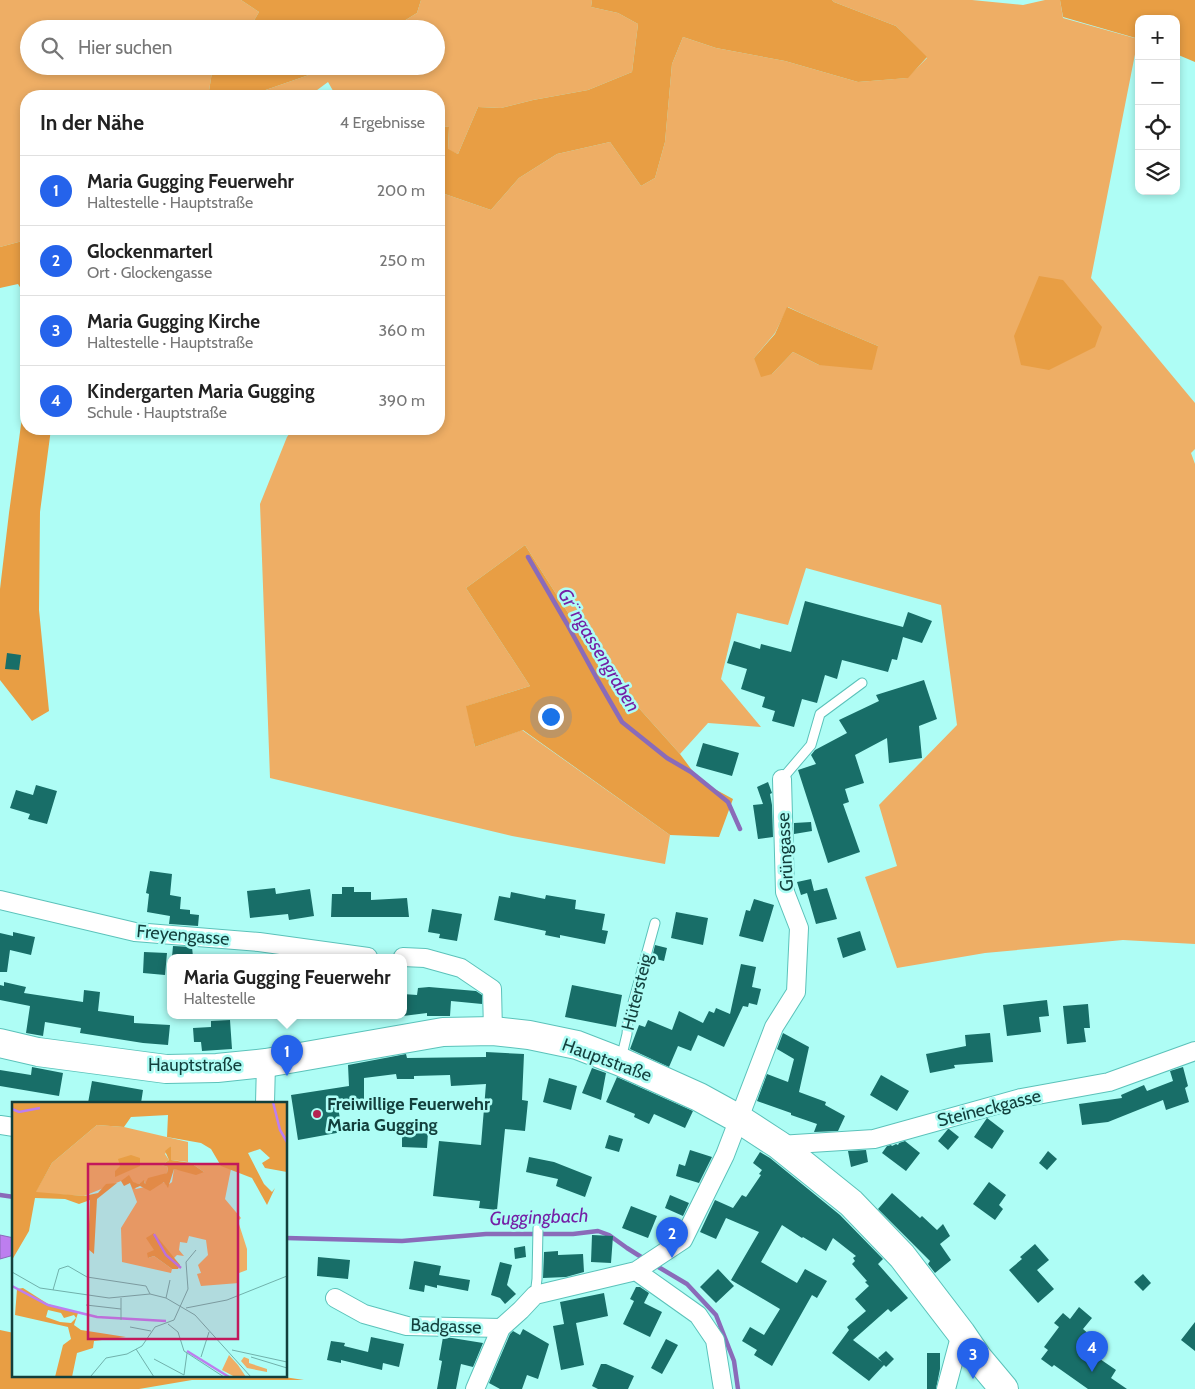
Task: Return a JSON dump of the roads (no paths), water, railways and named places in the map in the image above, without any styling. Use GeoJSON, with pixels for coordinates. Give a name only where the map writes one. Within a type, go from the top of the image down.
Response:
{"type":"FeatureCollection","features":[{"type":"Feature","properties":{"kind":"main road","name":"Hauptstraße"},"geometry":{"type":"LineString","coordinates":[[0,1043],[38,1052],[166,1069],[217,1068],[266,1063],[443,1032],[493,1031],[529,1034],[577,1046],[621,1062],[699,1097],[739,1119],[779,1145],[851,1203],[902,1256],[978,1358],[1004,1389]]}},
{"type":"Feature","properties":{"kind":"street","name":"Grüngasse"},"geometry":{"type":"LineString","coordinates":[[645,1265],[683,1240],[725,1155],[774,1027],[796,992],[799,928],[785,892],[782,779]]}},
{"type":"Feature","properties":{"kind":"street","name":"Freyengasse"},"geometry":{"type":"LineString","coordinates":[[0,900],[135,932],[259,942],[346,954]]}},
{"type":"Feature","properties":{"kind":"street"},"geometry":{"type":"LineString","coordinates":[[407,957],[425,958],[460,968],[492,989],[493,1031]]}},
{"type":"Feature","properties":{"kind":"street","name":"Steineckgasse"},"geometry":{"type":"LineString","coordinates":[[779,1145],[874,1138],[1021,1098],[1109,1082],[1195,1051]]}},
{"type":"Feature","properties":{"kind":"street"},"geometry":{"type":"LineString","coordinates":[[265,1102],[266,1063]]}},
{"type":"Feature","properties":{"kind":"street"},"geometry":{"type":"LineString","coordinates":[[475,1389],[502,1328],[535,1294],[645,1265],[698,1315],[715,1340],[723,1389]]}},
{"type":"Feature","properties":{"kind":"street","name":"Badgasse"},"geometry":{"type":"LineString","coordinates":[[335,1298],[364,1314],[407,1326],[502,1328]]}},
{"type":"Feature","properties":{"kind":"street"},"geometry":{"type":"LineString","coordinates":[[946,1389],[961,1334]]}},
{"type":"Feature","properties":{"kind":"lane"},"geometry":{"type":"LineString","coordinates":[[782,779],[811,745],[820,714],[862,683]]}},
{"type":"Feature","properties":{"kind":"lane","name":"Hütersteig"},"geometry":{"type":"LineString","coordinates":[[621,1062],[628,1021],[655,923]]}},
{"type":"Feature","properties":{"kind":"lane"},"geometry":{"type":"LineString","coordinates":[[535,1294],[538,1232]]}},
{"type":"Feature","properties":{"kind":"waterway","name":"Gr¨ngassengraben"},"geometry":{"type":"LineString","coordinates":[[528,557],[622,722],[667,758],[691,772],[728,802],[740,829]]}},
{"type":"Feature","properties":{"kind":"waterway","name":"Guggingbach"},"geometry":{"type":"LineString","coordinates":[[0,1195],[12,1197]]}},
{"type":"Feature","properties":{"kind":"waterway","name":"Guggingbach"},"geometry":{"type":"LineString","coordinates":[[288,1238],[402,1241],[486,1234],[573,1234],[598,1231],[609,1235],[646,1260]]}},
{"type":"Feature","properties":{"kind":"waterway","name":"Guggingbach"},"geometry":{"type":"LineString","coordinates":[[655,1265],[687,1284],[716,1315],[734,1361],[738,1389]]}},
{"type":"Feature","properties":{"kind":"place","name":"Maria Gugging Feuerwehr"},"geometry":{"type":"Point","coordinates":[287,1076]}},
{"type":"Feature","properties":{"kind":"place","name":"Freiwillige Feuerwehr Maria Gugging"},"geometry":{"type":"Point","coordinates":[317,1114]}},
{"type":"Feature","properties":{"kind":"place","name":"Glockenmarterl"},"geometry":{"type":"Point","coordinates":[672,1258]}},
{"type":"Feature","properties":{"kind":"place","name":"Kindergarten Maria Gugging"},"geometry":{"type":"Point","coordinates":[1092,1372]}},
{"type":"Feature","properties":{"kind":"place","name":"Maria Gugging Kirche"},"geometry":{"type":"Point","coordinates":[973,1379]}}]}
